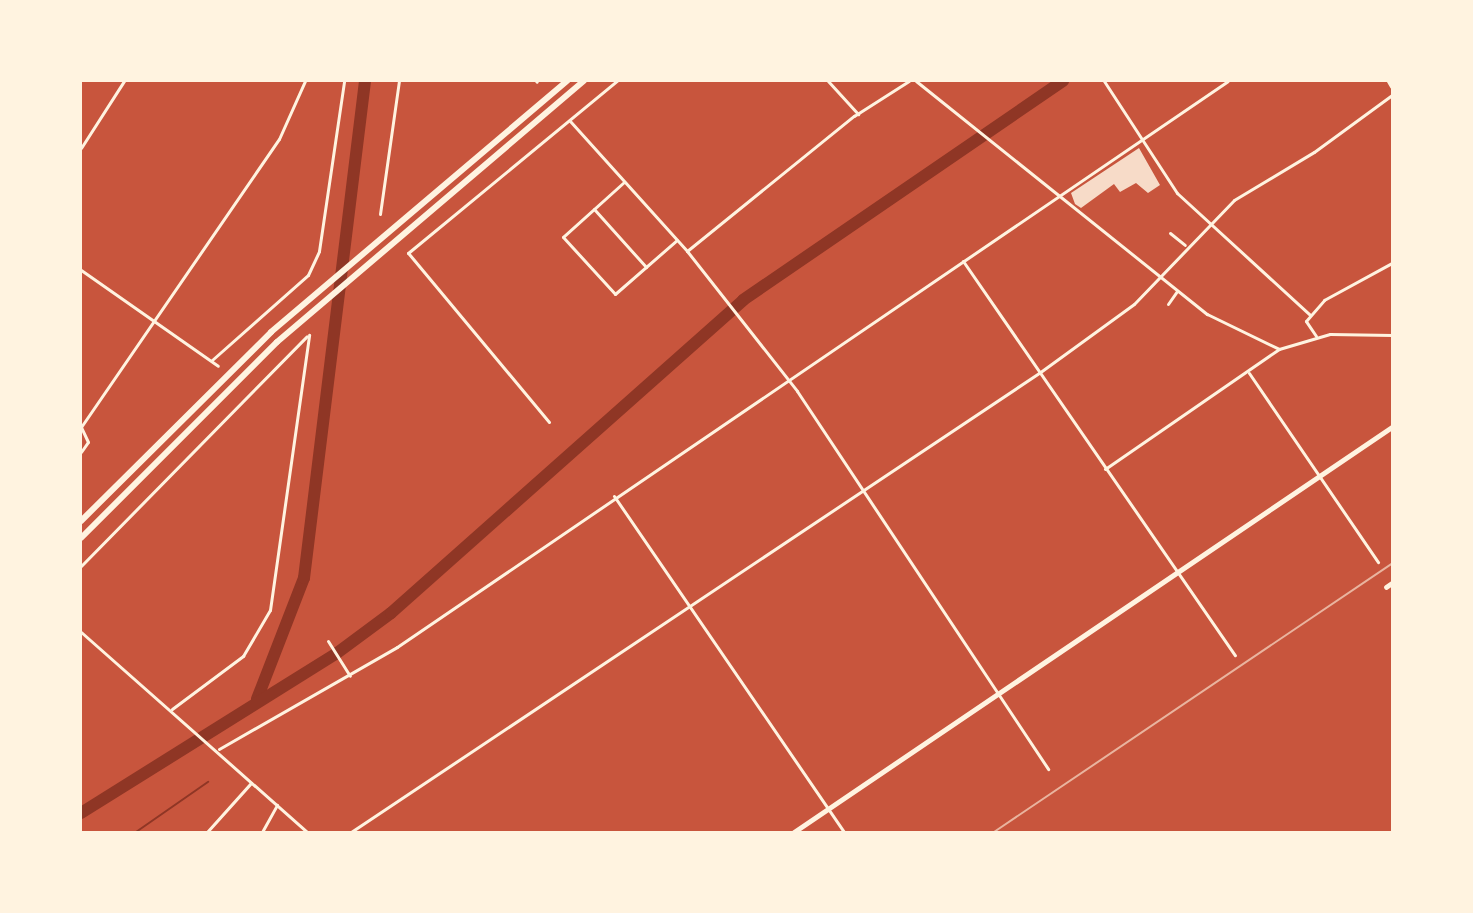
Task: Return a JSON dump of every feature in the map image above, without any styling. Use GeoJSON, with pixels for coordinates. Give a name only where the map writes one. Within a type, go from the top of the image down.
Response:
{"type":"FeatureCollection","features":[{"type":"Feature","properties":{"kind":"highway"},"geometry":{"type":"LineString","coordinates":[[81,521],[199,399],[312,296],[567,81]]}},
{"type":"Feature","properties":{"kind":"highway"},"geometry":{"type":"LineString","coordinates":[[81,538],[173,441],[312,310],[584,81]]}},
{"type":"Feature","properties":{"kind":"main road"},"geometry":{"type":"LineString","coordinates":[[1389,81],[1392,86]]}},
{"type":"Feature","properties":{"kind":"street"},"geometry":{"type":"LineString","coordinates":[[81,147],[124,81]]}},
{"type":"Feature","properties":{"kind":"street"},"geometry":{"type":"LineString","coordinates":[[81,452],[88,442],[81,427],[156,322],[279,139],[305,81]]}},
{"type":"Feature","properties":{"kind":"street"},"geometry":{"type":"LineString","coordinates":[[212,360],[308,275],[319,251],[344,81]]}},
{"type":"Feature","properties":{"kind":"street"},"geometry":{"type":"LineString","coordinates":[[380,214],[399,81]]}},
{"type":"Feature","properties":{"kind":"street"},"geometry":{"type":"LineString","coordinates":[[549,422],[408,254],[617,81]]}},
{"type":"Feature","properties":{"kind":"street"},"geometry":{"type":"LineString","coordinates":[[828,81],[858,114]]}},
{"type":"Feature","properties":{"kind":"street"},"geometry":{"type":"LineString","coordinates":[[687,251],[858,114],[909,81]]}},
{"type":"Feature","properties":{"kind":"street"},"geometry":{"type":"LineString","coordinates":[[916,81],[1207,314],[1279,349]]}},
{"type":"Feature","properties":{"kind":"street"},"geometry":{"type":"LineString","coordinates":[[1104,81],[1169,183],[1310,315]]}},
{"type":"Feature","properties":{"kind":"street"},"geometry":{"type":"LineString","coordinates":[[219,749],[349,675],[1228,81]]}},
{"type":"Feature","properties":{"kind":"street"},"geometry":{"type":"LineString","coordinates":[[351,832],[1039,373],[1134,304],[1158,274],[1208,221],[1392,94]]}},
{"type":"Feature","properties":{"kind":"street"},"geometry":{"type":"LineString","coordinates":[[570,121],[575,128]]}},
{"type":"Feature","properties":{"kind":"street"},"geometry":{"type":"LineString","coordinates":[[570,121],[687,251],[787,378],[864,490],[1048,769]]}},
{"type":"Feature","properties":{"kind":"street"},"geometry":{"type":"LineString","coordinates":[[624,182],[563,237],[615,294],[677,240]]}},
{"type":"Feature","properties":{"kind":"street"},"geometry":{"type":"LineString","coordinates":[[594,209],[646,267]]}},
{"type":"Feature","properties":{"kind":"street"},"geometry":{"type":"LineString","coordinates":[[1170,233],[1185,245]]}},
{"type":"Feature","properties":{"kind":"street"},"geometry":{"type":"LineString","coordinates":[[963,261],[1235,655]]}},
{"type":"Feature","properties":{"kind":"street"},"geometry":{"type":"LineString","coordinates":[[1316,336],[1305,321],[1310,315],[1350,282],[1392,263]]}},
{"type":"Feature","properties":{"kind":"street"},"geometry":{"type":"LineString","coordinates":[[81,270],[218,366]]}},
{"type":"Feature","properties":{"kind":"street"},"geometry":{"type":"LineString","coordinates":[[1168,304],[1177,291]]}},
{"type":"Feature","properties":{"kind":"street"},"geometry":{"type":"LineString","coordinates":[[81,566],[250,389],[309,335],[270,610],[243,656],[172,709]]}},
{"type":"Feature","properties":{"kind":"street"},"geometry":{"type":"LineString","coordinates":[[1105,469],[1249,373],[1279,349],[1316,336],[1392,336]]}},
{"type":"Feature","properties":{"kind":"street"},"geometry":{"type":"LineString","coordinates":[[1249,373],[1322,475],[1378,562]]}},
{"type":"Feature","properties":{"kind":"street"},"geometry":{"type":"LineString","coordinates":[[794,832],[1392,427]]}},
{"type":"Feature","properties":{"kind":"street"},"geometry":{"type":"LineString","coordinates":[[614,496],[844,832]]}},
{"type":"Feature","properties":{"kind":"street"},"geometry":{"type":"LineString","coordinates":[[1386,587],[1392,583]]}},
{"type":"Feature","properties":{"kind":"street"},"geometry":{"type":"LineString","coordinates":[[81,632],[219,749],[251,783],[307,832]]}},
{"type":"Feature","properties":{"kind":"street"},"geometry":{"type":"LineString","coordinates":[[328,641],[349,675]]}},
{"type":"Feature","properties":{"kind":"street"},"geometry":{"type":"LineString","coordinates":[[207,832],[251,783]]}},
{"type":"Feature","properties":{"kind":"street"},"geometry":{"type":"LineString","coordinates":[[262,832],[277,805]]}},
{"type":"Feature","properties":{"kind":"building"},"geometry":{"type":"Polygon","coordinates":[[[1139,148],[1160,185],[1148,193],[1136,183],[1120,192],[1114,184],[1081,208],[1075,204],[1071,193],[1139,148]]]}},
{"type":"Feature","properties":{"kind":"waterway"},"geometry":{"type":"LineString","coordinates":[[257,699],[304,578],[365,81]]}},
{"type":"Feature","properties":{"kind":"waterway"},"geometry":{"type":"LineString","coordinates":[[81,813],[337,653],[391,613],[743,300],[1063,81]]}},
{"type":"Feature","properties":{"kind":"waterway"},"geometry":{"type":"LineString","coordinates":[[136,832],[208,782]]}},
{"type":"Feature","properties":{"kind":"railway"},"geometry":{"type":"LineString","coordinates":[[994,832],[1392,564]]}}]}
